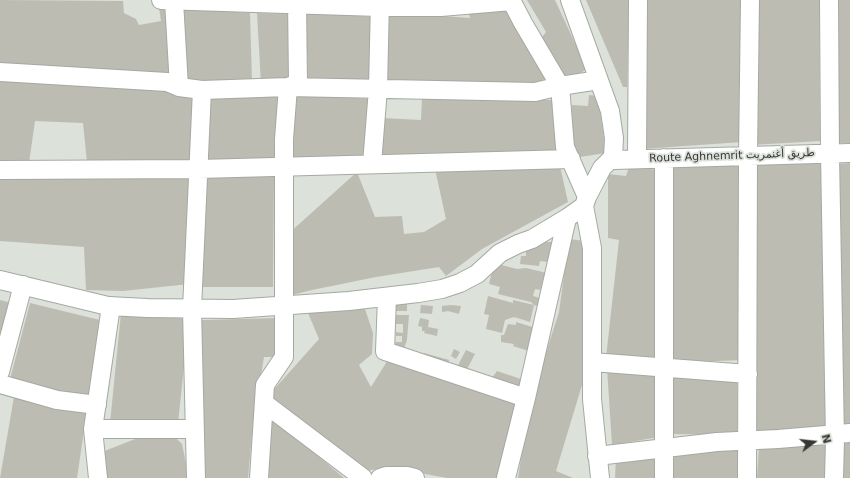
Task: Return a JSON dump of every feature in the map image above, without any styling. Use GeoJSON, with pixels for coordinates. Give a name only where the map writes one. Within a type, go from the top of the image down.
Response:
{"type":"FeatureCollection","features":[{"type":"Feature","properties":{"kind":"street"},"geometry":{"type":"LineString","coordinates":[[179,86],[168,1],[297,2],[441,7],[511,0],[560,86],[565,147],[571,159],[585,202],[592,248],[592,399],[600,478]]}},
{"type":"Feature","properties":{"kind":"street"},"geometry":{"type":"LineString","coordinates":[[0,280],[111,306],[192,309],[233,309],[349,301],[418,293],[442,289],[460,283],[477,274],[500,254],[518,244],[532,239],[567,218],[585,202],[602,168],[614,158],[613,125],[610,111],[570,0]]}},
{"type":"Feature","properties":{"kind":"street"},"geometry":{"type":"LineString","coordinates":[[637,159],[638,0]]}},
{"type":"Feature","properties":{"kind":"street"},"geometry":{"type":"LineString","coordinates":[[747,478],[750,0]]}},
{"type":"Feature","properties":{"kind":"street"},"geometry":{"type":"LineString","coordinates":[[829,0],[830,154],[842,433],[834,478]]}},
{"type":"Feature","properties":{"kind":"street"},"geometry":{"type":"LineString","coordinates":[[288,87],[298,83],[297,2]]}},
{"type":"Feature","properties":{"kind":"street"},"geometry":{"type":"LineString","coordinates":[[372,164],[378,89],[380,4]]}},
{"type":"Feature","properties":{"kind":"street"},"geometry":{"type":"LineString","coordinates":[[0,72],[167,82],[179,86],[202,90],[288,87],[535,92],[560,86],[599,80]]}},
{"type":"Feature","properties":{"kind":"street"},"geometry":{"type":"LineString","coordinates":[[259,478],[265,385],[284,357],[284,139],[288,87]]}},
{"type":"Feature","properties":{"kind":"street"},"geometry":{"type":"LineString","coordinates":[[196,478],[192,309],[202,90]]}},
{"type":"Feature","properties":{"kind":"street","name":"Route Aghnemrit طريق أغنمريت"},"geometry":{"type":"LineString","coordinates":[[614,158],[637,159],[850,153]]}},
{"type":"Feature","properties":{"kind":"street"},"geometry":{"type":"LineString","coordinates":[[664,158],[664,478]]}},
{"type":"Feature","properties":{"kind":"street"},"geometry":{"type":"LineString","coordinates":[[0,170],[199,170],[284,166],[571,159]]}},
{"type":"Feature","properties":{"kind":"street"},"geometry":{"type":"LineString","coordinates":[[506,478],[567,218]]}},
{"type":"Feature","properties":{"kind":"street"},"geometry":{"type":"LineString","coordinates":[[0,372],[23,285]]}},
{"type":"Feature","properties":{"kind":"street"},"geometry":{"type":"LineString","coordinates":[[387,296],[385,350],[526,398]]}},
{"type":"Feature","properties":{"kind":"street"},"geometry":{"type":"LineString","coordinates":[[98,478],[93,429],[111,306]]}},
{"type":"Feature","properties":{"kind":"street"},"geometry":{"type":"LineString","coordinates":[[592,362],[748,374]]}},
{"type":"Feature","properties":{"kind":"street"},"geometry":{"type":"LineString","coordinates":[[0,384],[56,400],[97,405]]}},
{"type":"Feature","properties":{"kind":"street"},"geometry":{"type":"LineString","coordinates":[[264,403],[363,478]]}},
{"type":"Feature","properties":{"kind":"street"},"geometry":{"type":"LineString","coordinates":[[93,429],[194,429]]}},
{"type":"Feature","properties":{"kind":"street"},"geometry":{"type":"LineString","coordinates":[[597,456],[717,442],[748,441],[842,433]]}},
{"type":"Feature","properties":{"kind":"street"},"geometry":{"type":"LineString","coordinates":[[380,478],[386,476],[407,476],[415,478]]}},
{"type":"Feature","properties":{"kind":"building"},"geometry":{"type":"Polygon","coordinates":[[[0,0],[123,1],[124,13],[136,19],[139,25],[161,21],[159,8],[169,9],[174,76],[0,65],[0,0]]]}},
{"type":"Feature","properties":{"kind":"building"},"geometry":{"type":"Polygon","coordinates":[[[527,0],[555,0],[587,69],[564,83],[538,42],[546,32],[527,0]]]}},
{"type":"Feature","properties":{"kind":"building"},"geometry":{"type":"Polygon","coordinates":[[[586,0],[629,0],[627,87],[623,87],[586,0]]]}},
{"type":"Feature","properties":{"kind":"building"},"geometry":{"type":"Polygon","coordinates":[[[642,0],[743,0],[742,142],[642,149],[642,0]]]}},
{"type":"Feature","properties":{"kind":"building"},"geometry":{"type":"Polygon","coordinates":[[[755,0],[819,0],[820,141],[751,145],[755,0]]]}},
{"type":"Feature","properties":{"kind":"building"},"geometry":{"type":"Polygon","coordinates":[[[837,0],[850,0],[850,143],[834,143],[837,0]]]}},
{"type":"Feature","properties":{"kind":"building"},"geometry":{"type":"Polygon","coordinates":[[[503,7],[548,77],[530,88],[387,86],[385,12],[470,18],[468,11],[503,7]]]}},
{"type":"Feature","properties":{"kind":"building"},"geometry":{"type":"Polygon","coordinates":[[[184,8],[250,13],[252,82],[184,86],[184,8]]]}},
{"type":"Feature","properties":{"kind":"building"},"geometry":{"type":"Polygon","coordinates":[[[306,12],[373,17],[374,87],[308,84],[306,12]]]}},
{"type":"Feature","properties":{"kind":"building"},"geometry":{"type":"Polygon","coordinates":[[[257,13],[288,14],[292,81],[261,84],[257,13]]]}},
{"type":"Feature","properties":{"kind":"building"},"geometry":{"type":"Polygon","coordinates":[[[0,80],[138,83],[194,94],[191,164],[87,162],[83,123],[35,121],[29,163],[0,163],[0,80]]]}},
{"type":"Feature","properties":{"kind":"building"},"geometry":{"type":"Polygon","coordinates":[[[209,91],[280,96],[277,161],[208,163],[209,91]]]}},
{"type":"Feature","properties":{"kind":"building"},"geometry":{"type":"Polygon","coordinates":[[[292,94],[371,99],[368,159],[291,163],[292,94]]]}},
{"type":"Feature","properties":{"kind":"building"},"geometry":{"type":"Polygon","coordinates":[[[589,95],[598,96],[606,153],[573,158],[572,105],[588,106],[589,95]]]}},
{"type":"Feature","properties":{"kind":"building"},"geometry":{"type":"Polygon","coordinates":[[[422,98],[553,100],[562,153],[382,155],[382,118],[421,120],[422,98]]]}},
{"type":"Feature","properties":{"kind":"building"},"geometry":{"type":"Polygon","coordinates":[[[743,163],[743,360],[668,363],[665,168],[743,163]]]}},
{"type":"Feature","properties":{"kind":"building"},"geometry":{"type":"Polygon","coordinates":[[[850,163],[850,425],[841,425],[837,164],[850,163]]]}},
{"type":"Feature","properties":{"kind":"building"},"geometry":{"type":"Polygon","coordinates":[[[754,164],[823,164],[826,428],[752,432],[754,164]]]}},
{"type":"Feature","properties":{"kind":"building"},"geometry":{"type":"Polygon","coordinates":[[[560,166],[568,202],[482,249],[446,276],[439,267],[376,277],[288,296],[288,234],[357,172],[375,217],[402,216],[404,234],[424,232],[446,219],[435,169],[560,166]]]}},
{"type":"Feature","properties":{"kind":"building"},"geometry":{"type":"Polygon","coordinates":[[[629,167],[660,170],[661,361],[606,358],[619,240],[608,238],[608,174],[626,176],[629,167]]]}},
{"type":"Feature","properties":{"kind":"building"},"geometry":{"type":"Polygon","coordinates":[[[191,173],[189,284],[123,291],[86,290],[84,247],[0,241],[0,178],[191,173]]]}},
{"type":"Feature","properties":{"kind":"building"},"geometry":{"type":"Polygon","coordinates":[[[274,175],[273,287],[202,287],[204,176],[274,175]]]}},
{"type":"Feature","properties":{"kind":"building"},"geometry":{"type":"Polygon","coordinates":[[[569,239],[585,241],[585,375],[556,471],[573,478],[518,478],[531,409],[545,356],[559,312],[569,239]]]}},
{"type":"Feature","properties":{"kind":"building"},"geometry":{"type":"Polygon","coordinates":[[[542,242],[552,242],[548,262],[540,261],[539,266],[520,264],[521,256],[526,256],[526,250],[542,242]]]}},
{"type":"Feature","properties":{"kind":"building"},"geometry":{"type":"Polygon","coordinates":[[[494,263],[517,269],[526,268],[551,274],[550,281],[543,280],[540,290],[535,289],[533,296],[543,299],[541,307],[534,305],[531,302],[498,294],[500,287],[489,284],[494,263]]]}},
{"type":"Feature","properties":{"kind":"building"},"geometry":{"type":"Polygon","coordinates":[[[488,296],[513,303],[513,300],[534,305],[530,322],[514,317],[505,320],[502,333],[486,329],[489,315],[484,314],[488,296]]]}},
{"type":"Feature","properties":{"kind":"building"},"geometry":{"type":"Polygon","coordinates":[[[0,300],[12,303],[0,334],[0,300]]]}},
{"type":"Feature","properties":{"kind":"building"},"geometry":{"type":"Polygon","coordinates":[[[30,303],[104,321],[90,399],[9,383],[30,303]]]}},
{"type":"Feature","properties":{"kind":"building"},"geometry":{"type":"Polygon","coordinates":[[[393,303],[407,303],[407,311],[393,311],[393,303]]]}},
{"type":"Feature","properties":{"kind":"building"},"geometry":{"type":"Polygon","coordinates":[[[421,305],[433,306],[432,314],[420,313],[421,305]]]}},
{"type":"Feature","properties":{"kind":"building"},"geometry":{"type":"Polygon","coordinates":[[[364,306],[373,333],[372,354],[359,365],[371,387],[391,355],[521,399],[502,478],[447,478],[392,468],[370,470],[364,478],[269,395],[319,339],[308,313],[364,306]]]}},
{"type":"Feature","properties":{"kind":"building"},"geometry":{"type":"Polygon","coordinates":[[[442,306],[461,306],[459,314],[448,311],[442,312],[442,306]]]}},
{"type":"Feature","properties":{"kind":"building"},"geometry":{"type":"Polygon","coordinates":[[[121,313],[189,319],[178,423],[110,423],[121,313]]]}},
{"type":"Feature","properties":{"kind":"building"},"geometry":{"type":"Polygon","coordinates":[[[396,315],[409,315],[407,340],[403,351],[393,348],[396,342],[402,342],[402,336],[396,336],[396,332],[403,333],[403,324],[396,324],[396,315]]]}},
{"type":"Feature","properties":{"kind":"building"},"geometry":{"type":"Polygon","coordinates":[[[280,318],[277,357],[264,357],[253,423],[248,478],[201,478],[199,425],[202,320],[280,318]]]}},
{"type":"Feature","properties":{"kind":"building"},"geometry":{"type":"Polygon","coordinates":[[[420,318],[429,320],[428,327],[438,329],[437,336],[424,333],[425,331],[422,331],[422,327],[418,326],[420,318]]]}},
{"type":"Feature","properties":{"kind":"building"},"geometry":{"type":"Polygon","coordinates":[[[516,322],[539,329],[532,352],[513,346],[514,344],[501,342],[501,335],[504,335],[508,324],[516,325],[516,322]]]}},
{"type":"Feature","properties":{"kind":"building"},"geometry":{"type":"Polygon","coordinates":[[[454,349],[460,352],[456,359],[451,356],[454,349]]]}},
{"type":"Feature","properties":{"kind":"building"},"geometry":{"type":"Polygon","coordinates":[[[466,350],[475,354],[465,373],[456,369],[466,350]]]}},
{"type":"Feature","properties":{"kind":"building"},"geometry":{"type":"Polygon","coordinates":[[[424,353],[449,360],[448,366],[422,359],[424,353]]]}},
{"type":"Feature","properties":{"kind":"building"},"geometry":{"type":"Polygon","coordinates":[[[607,368],[657,368],[659,437],[612,445],[607,368]]]}},
{"type":"Feature","properties":{"kind":"building"},"geometry":{"type":"Polygon","coordinates":[[[671,370],[737,377],[737,435],[667,434],[671,370]]]}},
{"type":"Feature","properties":{"kind":"building"},"geometry":{"type":"Polygon","coordinates":[[[497,371],[524,380],[522,391],[489,382],[497,371]]]}},
{"type":"Feature","properties":{"kind":"building"},"geometry":{"type":"Polygon","coordinates":[[[15,391],[87,410],[77,478],[0,478],[15,391]]]}},
{"type":"Feature","properties":{"kind":"building"},"geometry":{"type":"Polygon","coordinates":[[[272,417],[344,478],[264,478],[272,417]]]}},
{"type":"Feature","properties":{"kind":"building"},"geometry":{"type":"Polygon","coordinates":[[[172,434],[182,444],[189,478],[100,478],[97,454],[135,439],[172,434]]]}},
{"type":"Feature","properties":{"kind":"building"},"geometry":{"type":"Polygon","coordinates":[[[844,437],[850,437],[850,478],[843,478],[844,437]]]}},
{"type":"Feature","properties":{"kind":"building"},"geometry":{"type":"Polygon","coordinates":[[[827,445],[826,478],[757,478],[759,446],[827,445]]]}},
{"type":"Feature","properties":{"kind":"building"},"geometry":{"type":"Polygon","coordinates":[[[739,449],[738,478],[671,478],[672,451],[739,449]]]}},
{"type":"Feature","properties":{"kind":"building"},"geometry":{"type":"Polygon","coordinates":[[[616,457],[659,458],[659,478],[615,478],[616,457]]]}}]}
